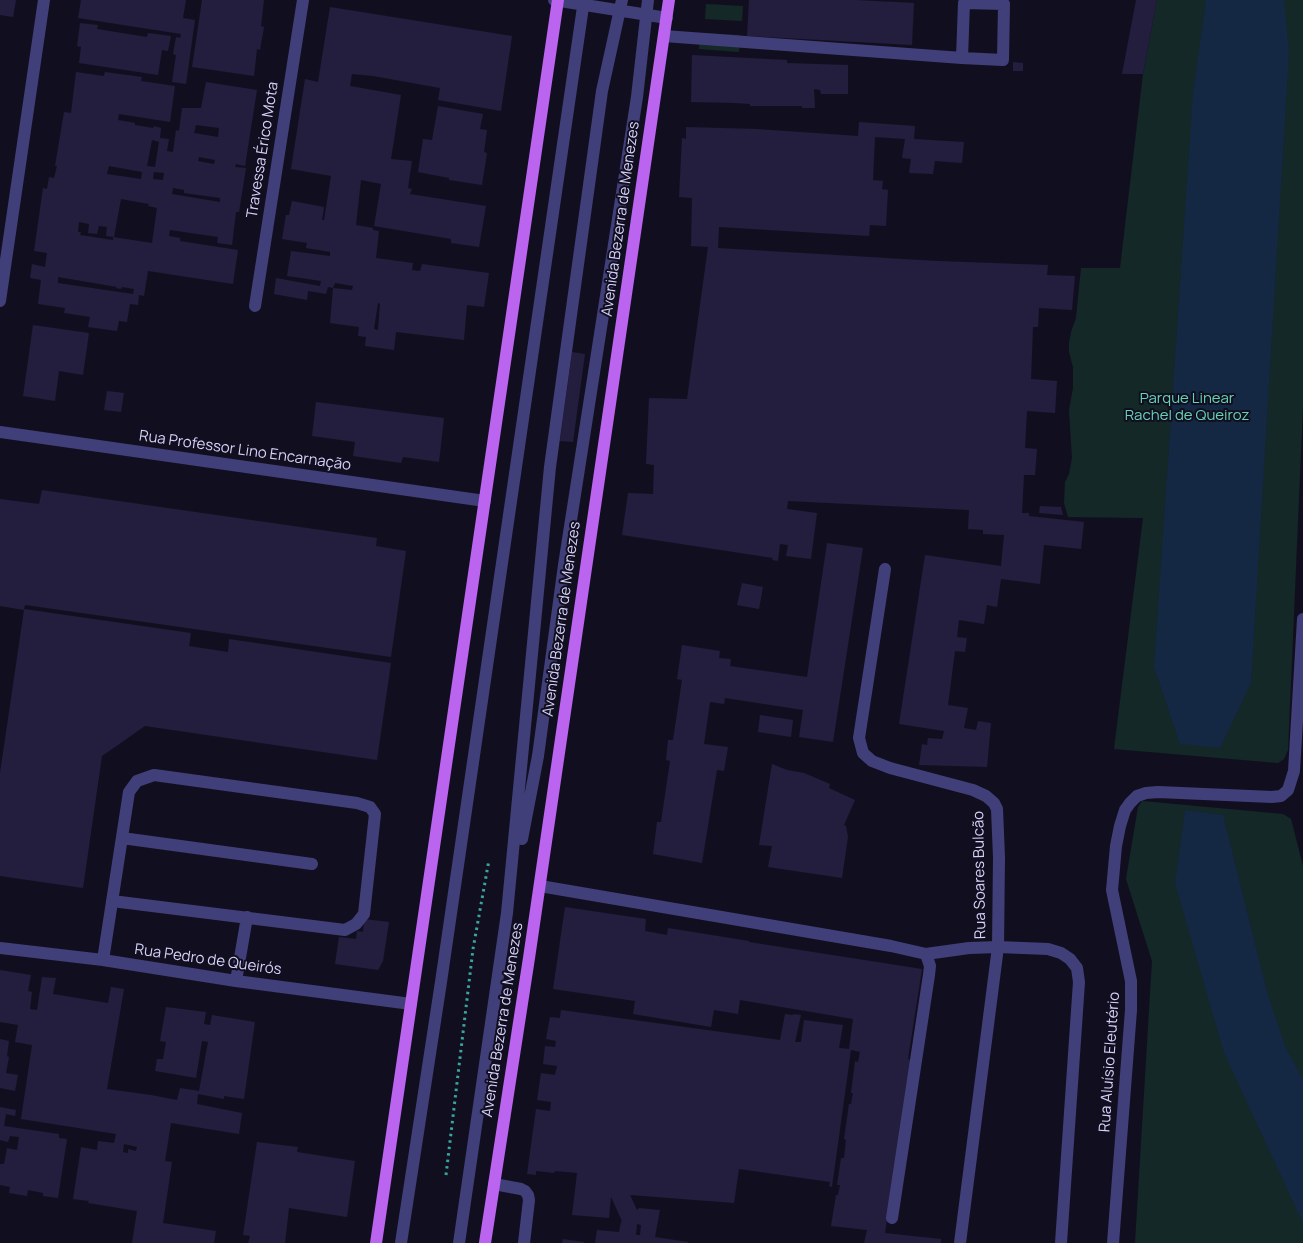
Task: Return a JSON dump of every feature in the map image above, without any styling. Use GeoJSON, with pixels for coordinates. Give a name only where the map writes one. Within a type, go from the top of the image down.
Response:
{"type":"FeatureCollection","features":[{"type":"Feature","properties":{"kind":"main road"},"geometry":{"type":"LineString","coordinates":[[376,1243],[558,0]]}},
{"type":"Feature","properties":{"kind":"main road","name":"Avenida Bezerra de Menezes"},"geometry":{"type":"LineString","coordinates":[[485,1243],[540,886],[669,0]]}},
{"type":"Feature","properties":{"kind":"street"},"geometry":{"type":"LineString","coordinates":[[0,301],[44,0]]}},
{"type":"Feature","properties":{"kind":"street","name":"Travessa Érico Mota"},"geometry":{"type":"LineString","coordinates":[[255,306],[302,0]]}},
{"type":"Feature","properties":{"kind":"street"},"geometry":{"type":"LineString","coordinates":[[554,0],[621,5],[646,14],[667,18]]}},
{"type":"Feature","properties":{"kind":"street","name":"Avenida Bezerra de Menezes"},"geometry":{"type":"LineString","coordinates":[[507,912],[538,756],[564,565],[637,97],[648,0]]}},
{"type":"Feature","properties":{"kind":"street"},"geometry":{"type":"LineString","coordinates":[[401,1243],[584,2]]}},
{"type":"Feature","properties":{"kind":"street"},"geometry":{"type":"LineString","coordinates":[[664,36],[962,58],[1003,60],[1004,4],[964,3],[962,58]]}},
{"type":"Feature","properties":{"kind":"street","name":"Avenida Bezerra de Menezes"},"geometry":{"type":"LineString","coordinates":[[459,1243],[507,912],[550,467],[602,91],[621,5]]}},
{"type":"Feature","properties":{"kind":"street","name":"Rua Professor Lino Encarnação"},"geometry":{"type":"LineString","coordinates":[[0,432],[485,501]]}},
{"type":"Feature","properties":{"kind":"street","name":"Rua Soares Bulcão"},"geometry":{"type":"LineString","coordinates":[[885,569],[859,738],[863,753],[872,761],[890,768],[973,790],[994,802],[998,809],[998,946],[960,1243]]}},
{"type":"Feature","properties":{"kind":"street","name":"Rua Aluísio Eleutério"},"geometry":{"type":"LineString","coordinates":[[1113,1243],[1132,1010],[1131,981],[1112,890],[1120,826],[1125,810],[1130,803],[1137,796],[1146,793],[1272,797],[1281,796],[1288,790],[1298,772],[1303,619]]}},
{"type":"Feature","properties":{"kind":"street"},"geometry":{"type":"LineString","coordinates":[[103,960],[128,792],[137,781],[154,775],[357,802],[370,807],[375,814],[364,914],[356,924],[345,930],[112,901]]}},
{"type":"Feature","properties":{"kind":"street"},"geometry":{"type":"LineString","coordinates":[[122,838],[312,864]]}},
{"type":"Feature","properties":{"kind":"street"},"geometry":{"type":"LineString","coordinates":[[540,886],[881,944],[926,954],[998,946],[1048,949],[1061,952],[1077,968],[1079,982],[1062,1243]]}},
{"type":"Feature","properties":{"kind":"street"},"geometry":{"type":"LineString","coordinates":[[236,981],[246,918]]}},
{"type":"Feature","properties":{"kind":"street","name":"Rua Pedro de Queirós"},"geometry":{"type":"LineString","coordinates":[[0,948],[103,960],[236,981],[411,1004]]}},
{"type":"Feature","properties":{"kind":"street"},"geometry":{"type":"LineString","coordinates":[[892,1218],[929,975],[930,966],[926,954]]}},
{"type":"Feature","properties":{"kind":"street"},"geometry":{"type":"LineString","coordinates":[[494,1184],[521,1189],[528,1195],[524,1243]]}},
{"type":"Feature","properties":{"kind":"green space","name":"Parque Linear Rachel de Queiroz"},"geometry":{"type":"Polygon","coordinates":[[[1157,0],[1303,0],[1303,406],[1288,750],[1284,759],[1278,763],[1114,749],[1143,518],[1068,517],[1064,503],[1065,482],[1069,474],[1072,458],[1069,410],[1073,388],[1073,367],[1069,343],[1076,318],[1081,268],[1120,268],[1143,74],[1157,0]]]}},
{"type":"Feature","properties":{"kind":"green space"},"geometry":{"type":"Polygon","coordinates":[[[706,4],[743,6],[742,21],[705,19],[706,4]]]}},
{"type":"Feature","properties":{"kind":"green space"},"geometry":{"type":"Polygon","coordinates":[[[700,33],[740,35],[739,52],[699,49],[700,33]]]}},
{"type":"Feature","properties":{"kind":"green space"},"geometry":{"type":"Polygon","coordinates":[[[1142,801],[1283,814],[1291,819],[1303,866],[1303,1243],[1135,1243],[1152,961],[1126,879],[1138,807],[1142,801]]]}},
{"type":"Feature","properties":{"kind":"water"},"geometry":{"type":"Polygon","coordinates":[[[1206,0],[1284,0],[1289,52],[1251,683],[1220,748],[1180,744],[1154,667],[1193,93],[1206,0]]]}},
{"type":"Feature","properties":{"kind":"water"},"geometry":{"type":"Polygon","coordinates":[[[1185,810],[1223,815],[1267,992],[1285,1046],[1303,1080],[1303,1223],[1224,1053],[1175,883],[1185,810]]]}},
{"type":"Feature","properties":{"kind":"building"},"geometry":{"type":"Polygon","coordinates":[[[0,0],[16,0],[13,17],[0,15],[0,0]]]}},
{"type":"Feature","properties":{"kind":"building"},"geometry":{"type":"Polygon","coordinates":[[[81,0],[186,0],[183,18],[195,20],[186,84],[172,82],[176,55],[173,54],[176,37],[180,38],[181,34],[78,18],[81,0]]]}},
{"type":"Feature","properties":{"kind":"building"},"geometry":{"type":"Polygon","coordinates":[[[202,0],[264,0],[261,26],[264,27],[260,50],[257,49],[254,76],[192,67],[202,0]]]}},
{"type":"Feature","properties":{"kind":"building"},"geometry":{"type":"Polygon","coordinates":[[[749,0],[856,0],[914,3],[912,45],[747,36],[749,0]]]}},
{"type":"Feature","properties":{"kind":"building"},"geometry":{"type":"Polygon","coordinates":[[[1136,0],[1157,0],[1143,74],[1122,74],[1136,0]]]}},
{"type":"Feature","properties":{"kind":"building"},"geometry":{"type":"Polygon","coordinates":[[[330,7],[512,36],[501,111],[438,100],[440,88],[373,76],[352,74],[350,86],[401,95],[391,159],[412,161],[408,188],[412,189],[410,194],[486,206],[479,247],[451,243],[451,239],[374,226],[381,184],[361,180],[356,225],[379,231],[376,258],[413,263],[412,270],[420,271],[422,264],[489,273],[484,307],[467,305],[464,340],[396,332],[394,350],[365,346],[366,337],[358,336],[359,327],[330,323],[333,288],[328,287],[326,294],[308,291],[307,300],[274,294],[276,278],[320,286],[321,281],[287,276],[291,251],[330,256],[330,252],[306,248],[307,243],[282,239],[286,215],[289,215],[292,201],[324,207],[322,220],[324,220],[331,176],[291,169],[305,79],[318,82],[330,7]],[[335,283],[333,288],[352,290],[353,286],[335,283]],[[378,303],[374,329],[378,330],[380,304],[378,303]]]}},
{"type":"Feature","properties":{"kind":"building"},"geometry":{"type":"Polygon","coordinates":[[[80,23],[98,25],[97,29],[147,37],[148,33],[171,36],[168,51],[162,50],[158,75],[79,63],[81,47],[77,46],[80,23]]]}},
{"type":"Feature","properties":{"kind":"building"},"geometry":{"type":"Polygon","coordinates":[[[692,55],[787,60],[787,63],[848,65],[848,94],[821,94],[820,90],[814,89],[815,108],[691,102],[692,55]]]}},
{"type":"Feature","properties":{"kind":"building"},"geometry":{"type":"Polygon","coordinates":[[[1013,62],[1023,63],[1023,71],[1013,71],[1013,62]]]}},
{"type":"Feature","properties":{"kind":"building"},"geometry":{"type":"Polygon","coordinates":[[[76,72],[104,76],[105,72],[142,77],[141,81],[175,86],[170,122],[119,114],[118,120],[135,123],[135,125],[161,128],[160,138],[169,139],[167,151],[173,152],[176,130],[179,131],[182,108],[201,108],[206,82],[257,90],[245,166],[236,164],[235,167],[246,168],[239,212],[236,212],[232,245],[217,243],[218,237],[170,230],[169,236],[180,238],[180,241],[238,250],[233,284],[148,271],[144,296],[139,295],[138,305],[130,304],[127,322],[119,321],[117,331],[88,327],[90,317],[64,313],[65,308],[38,304],[41,280],[30,278],[32,264],[45,267],[47,253],[34,251],[43,188],[47,189],[49,177],[54,178],[64,112],[71,113],[76,72]],[[196,125],[194,133],[218,137],[219,128],[196,125]],[[152,140],[147,166],[155,167],[159,142],[152,140]],[[199,157],[198,161],[214,164],[215,160],[199,157]],[[109,166],[107,174],[141,179],[142,172],[109,166]],[[154,172],[153,179],[163,180],[164,173],[154,172]],[[173,188],[172,194],[220,202],[220,198],[184,193],[184,190],[173,188]],[[121,199],[114,237],[106,236],[107,227],[99,226],[97,234],[88,233],[89,224],[79,222],[78,232],[81,232],[80,235],[113,240],[113,237],[152,243],[157,208],[148,206],[149,204],[121,199]],[[58,277],[58,283],[133,294],[134,289],[122,287],[121,289],[58,277]]]}},
{"type":"Feature","properties":{"kind":"building"},"geometry":{"type":"Polygon","coordinates":[[[438,106],[483,114],[480,129],[487,130],[484,152],[487,153],[482,185],[449,180],[449,178],[418,172],[423,139],[432,140],[438,106]]]}},
{"type":"Feature","properties":{"kind":"building"},"geometry":{"type":"Polygon","coordinates":[[[859,122],[915,126],[914,139],[964,142],[962,163],[935,161],[933,174],[909,173],[911,159],[902,158],[905,139],[875,137],[873,180],[883,181],[882,189],[888,190],[886,226],[870,225],[869,236],[719,227],[718,248],[937,261],[1048,265],[1047,275],[1075,276],[1072,310],[1039,308],[1038,327],[1033,327],[1031,379],[1057,381],[1055,413],[1027,411],[1025,448],[1037,449],[1035,475],[1024,475],[1022,513],[1029,513],[1029,516],[1084,522],[1081,549],[1044,545],[1040,584],[1001,579],[997,607],[987,605],[984,624],[959,620],[957,637],[967,638],[965,652],[955,651],[948,705],[968,708],[964,728],[976,730],[978,721],[991,723],[987,767],[919,765],[922,744],[927,745],[928,738],[942,739],[944,731],[899,724],[925,555],[1001,566],[1004,535],[983,534],[983,530],[968,529],[969,510],[788,501],[787,509],[817,513],[811,559],[786,556],[788,545],[780,544],[778,561],[772,560],[773,558],[622,535],[628,493],[653,494],[654,465],[646,464],[649,398],[687,399],[708,247],[691,246],[692,198],[679,197],[682,138],[686,139],[686,127],[757,129],[858,136],[859,122]]]}},
{"type":"Feature","properties":{"kind":"building"},"geometry":{"type":"Polygon","coordinates":[[[33,325],[89,333],[83,375],[59,371],[55,401],[23,396],[33,325]]]}},
{"type":"Feature","properties":{"kind":"building"},"geometry":{"type":"Polygon","coordinates":[[[572,352],[585,354],[573,442],[560,441],[572,352]]]}},
{"type":"Feature","properties":{"kind":"building"},"geometry":{"type":"Polygon","coordinates":[[[107,391],[124,393],[121,412],[104,410],[107,391]]]}},
{"type":"Feature","properties":{"kind":"building"},"geometry":{"type":"Polygon","coordinates":[[[316,402],[444,418],[439,462],[403,457],[401,463],[353,456],[355,442],[312,436],[316,402]]]}},
{"type":"Feature","properties":{"kind":"building"},"geometry":{"type":"Polygon","coordinates":[[[42,490],[377,538],[376,546],[406,551],[391,657],[25,605],[24,609],[191,633],[189,646],[228,652],[229,639],[391,663],[377,760],[145,726],[102,756],[83,888],[0,876],[0,773],[24,610],[0,606],[0,499],[39,504],[42,490]]]}},
{"type":"Feature","properties":{"kind":"building"},"geometry":{"type":"Polygon","coordinates":[[[1040,506],[1061,507],[1063,515],[1039,513],[1040,506]]]}},
{"type":"Feature","properties":{"kind":"building"},"geometry":{"type":"Polygon","coordinates":[[[827,543],[863,548],[833,742],[799,737],[803,710],[725,698],[724,704],[710,702],[704,744],[728,747],[724,771],[717,770],[702,863],[653,854],[657,822],[661,822],[670,761],[666,760],[668,740],[673,740],[682,680],[677,679],[682,645],[720,651],[719,658],[731,659],[730,666],[807,677],[827,543]]]}},
{"type":"Feature","properties":{"kind":"building"},"geometry":{"type":"Polygon","coordinates":[[[742,583],[763,587],[759,609],[737,605],[742,583]]]}},
{"type":"Feature","properties":{"kind":"building"},"geometry":{"type":"Polygon","coordinates":[[[760,715],[793,720],[791,737],[758,732],[760,715]]]}},
{"type":"Feature","properties":{"kind":"building"},"geometry":{"type":"Polygon","coordinates":[[[772,764],[787,770],[804,773],[830,784],[829,788],[855,800],[844,825],[846,826],[848,837],[842,878],[768,867],[772,846],[759,845],[772,764]]]}},
{"type":"Feature","properties":{"kind":"building"},"geometry":{"type":"Polygon","coordinates":[[[565,907],[646,919],[645,931],[667,935],[668,928],[922,969],[908,1059],[911,1060],[885,1233],[941,1239],[941,1243],[864,1243],[867,1230],[831,1226],[836,1195],[838,1195],[840,1185],[837,1185],[841,1158],[844,1158],[846,1140],[844,1139],[849,1104],[851,1104],[853,1093],[851,1093],[855,1061],[858,1062],[860,1052],[851,1050],[832,1187],[829,1186],[830,1182],[739,1169],[734,1203],[630,1195],[637,1210],[639,1208],[660,1210],[655,1237],[688,1243],[595,1243],[597,1230],[619,1232],[622,1221],[611,1197],[609,1218],[572,1215],[577,1173],[536,1171],[536,1175],[527,1174],[536,1109],[550,1111],[551,1102],[537,1100],[541,1073],[555,1075],[557,1066],[543,1064],[545,1046],[555,1047],[556,1041],[546,1039],[550,1017],[560,1018],[561,1010],[780,1040],[785,1014],[793,1014],[801,1015],[795,1042],[801,1042],[804,1020],[843,1025],[839,1048],[849,1049],[853,1019],[740,1000],[738,1014],[714,1010],[711,1027],[633,1014],[635,1001],[553,989],[565,907]],[[637,1224],[636,1235],[640,1235],[641,1225],[637,1224]]]}},
{"type":"Feature","properties":{"kind":"building"},"geometry":{"type":"Polygon","coordinates":[[[364,919],[389,922],[383,961],[378,970],[335,964],[339,937],[356,939],[357,931],[363,932],[364,919]]]}},
{"type":"Feature","properties":{"kind":"building"},"geometry":{"type":"Polygon","coordinates":[[[0,970],[31,975],[28,991],[32,992],[30,1009],[37,1010],[42,977],[56,978],[53,994],[108,1003],[111,987],[124,989],[107,1089],[177,1100],[180,1088],[199,1091],[208,1042],[202,1041],[196,1078],[155,1071],[157,1059],[163,1059],[166,1042],[160,1041],[166,1007],[206,1012],[204,1024],[210,1025],[212,1015],[255,1022],[244,1099],[224,1096],[224,1099],[198,1094],[197,1104],[242,1113],[239,1134],[171,1123],[165,1161],[172,1162],[163,1223],[216,1231],[214,1243],[132,1243],[137,1211],[73,1199],[81,1147],[97,1150],[98,1141],[114,1143],[116,1134],[21,1119],[32,1045],[15,1042],[18,1025],[0,1022],[0,970]],[[124,1144],[123,1152],[128,1153],[128,1149],[136,1151],[137,1147],[124,1144]]]}},
{"type":"Feature","properties":{"kind":"building"},"geometry":{"type":"Polygon","coordinates":[[[0,1039],[9,1041],[6,1073],[18,1075],[15,1091],[0,1088],[0,1039]]]}},
{"type":"Feature","properties":{"kind":"building"},"geometry":{"type":"Polygon","coordinates":[[[0,1107],[16,1110],[15,1116],[6,1114],[4,1126],[59,1134],[59,1138],[67,1139],[58,1198],[43,1196],[43,1193],[28,1190],[27,1196],[9,1193],[10,1187],[0,1185],[0,1164],[4,1164],[7,1148],[17,1150],[19,1137],[10,1136],[8,1142],[0,1140],[0,1107]]]}},
{"type":"Feature","properties":{"kind":"building"},"geometry":{"type":"Polygon","coordinates":[[[257,1142],[298,1147],[297,1152],[355,1161],[347,1217],[289,1208],[285,1243],[248,1243],[250,1236],[243,1235],[257,1142]]]}},
{"type":"Feature","properties":{"kind":"building"},"geometry":{"type":"Polygon","coordinates":[[[563,1239],[584,1242],[584,1243],[562,1243],[563,1239]]]}}]}
